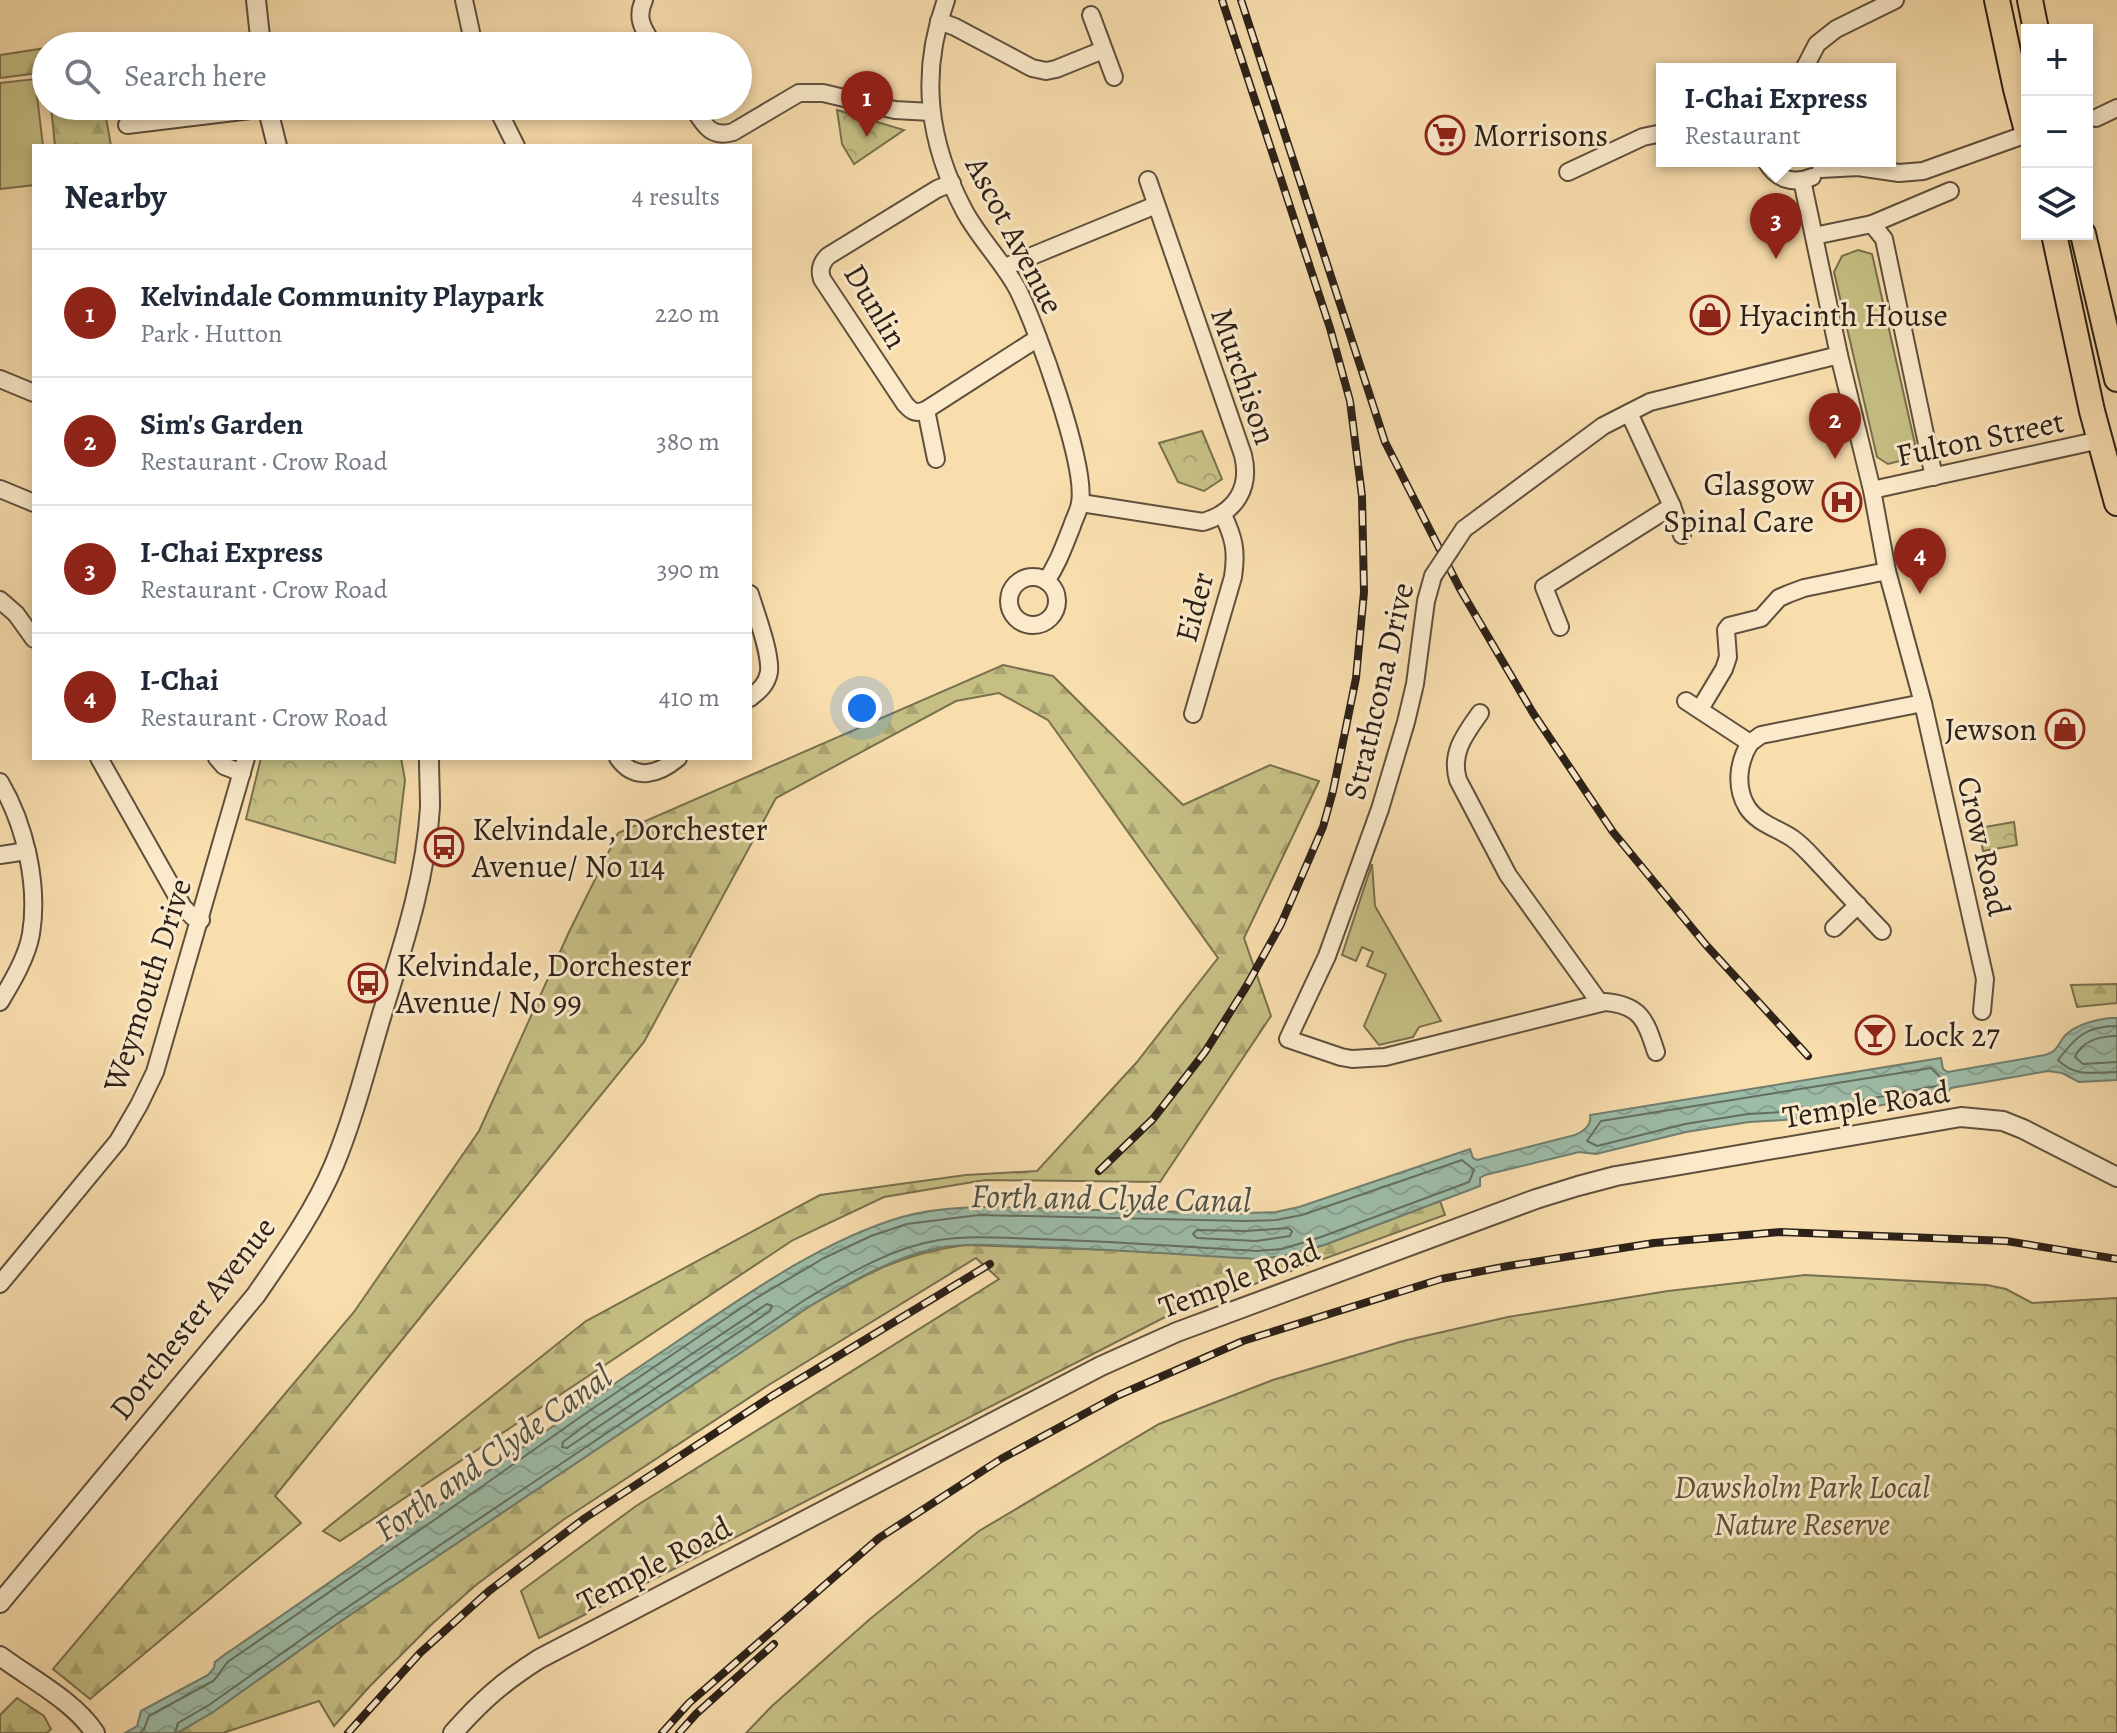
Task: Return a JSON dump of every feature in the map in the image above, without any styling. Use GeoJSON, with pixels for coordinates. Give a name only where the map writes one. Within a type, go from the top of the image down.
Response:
{"type":"FeatureCollection","features":[{"type":"Feature","properties":{"kind":"main road"},"geometry":{"type":"LineString","coordinates":[[1997,0],[2021,109]]}},
{"type":"Feature","properties":{"kind":"main road"},"geometry":{"type":"LineString","coordinates":[[2030,0],[2035,24]]}},
{"type":"Feature","properties":{"kind":"main road"},"geometry":{"type":"LineString","coordinates":[[2055,240],[2092,411],[2108,438],[2117,503]]}},
{"type":"Feature","properties":{"kind":"main road"},"geometry":{"type":"LineString","coordinates":[[2084,240],[2117,379]]}},
{"type":"Feature","properties":{"kind":"street"},"geometry":{"type":"LineString","coordinates":[[256,0],[259,32]]}},
{"type":"Feature","properties":{"kind":"street"},"geometry":{"type":"LineString","coordinates":[[464,0],[471,32]]}},
{"type":"Feature","properties":{"kind":"street"},"geometry":{"type":"LineString","coordinates":[[644,0],[639,16],[645,32]]}},
{"type":"Feature","properties":{"kind":"street","name":"Ascot Avenue"},"geometry":{"type":"LineString","coordinates":[[946,0],[932,59],[931,112],[935,133],[966,213],[1005,267],[1038,338],[1071,440],[1080,479],[1081,503],[1056,566],[1046,581]]}},
{"type":"Feature","properties":{"kind":"street"},"geometry":{"type":"LineString","coordinates":[[1807,63],[1817,44],[1836,29],[1895,0]]}},
{"type":"Feature","properties":{"kind":"street"},"geometry":{"type":"LineString","coordinates":[[1091,15],[1114,77]]}},
{"type":"Feature","properties":{"kind":"street"},"geometry":{"type":"LineString","coordinates":[[939,21],[1039,70],[1056,69],[1103,50]]}},
{"type":"Feature","properties":{"kind":"street"},"geometry":{"type":"LineString","coordinates":[[702,120],[708,129],[724,135],[799,93],[823,93],[895,110],[931,112]]}},
{"type":"Feature","properties":{"kind":"street"},"geometry":{"type":"LineString","coordinates":[[2096,118],[2117,108]]}},
{"type":"Feature","properties":{"kind":"street"},"geometry":{"type":"LineString","coordinates":[[127,125],[166,120]]}},
{"type":"Feature","properties":{"kind":"street"},"geometry":{"type":"LineString","coordinates":[[271,120],[277,144]]}},
{"type":"Feature","properties":{"kind":"street"},"geometry":{"type":"LineString","coordinates":[[503,120],[515,144]]}},
{"type":"Feature","properties":{"kind":"street"},"geometry":{"type":"LineString","coordinates":[[1568,172],[1643,137],[1656,134]]}},
{"type":"Feature","properties":{"kind":"street"},"geometry":{"type":"LineString","coordinates":[[1869,167],[1899,173],[1923,171],[2021,134]]}},
{"type":"Feature","properties":{"kind":"street"},"geometry":{"type":"LineString","coordinates":[[1770,167],[1782,178],[1792,181],[1809,178],[1822,167]]}},
{"type":"Feature","properties":{"kind":"street","name":"Murchison"},"geometry":{"type":"LineString","coordinates":[[1148,180],[1246,464],[1246,477],[1237,500],[1223,515]]}},
{"type":"Feature","properties":{"kind":"street","name":"Crow Road"},"geometry":{"type":"LineString","coordinates":[[1802,180],[1839,355],[1872,490],[1887,571],[1923,703],[1985,979],[1982,1011]]}},
{"type":"Feature","properties":{"kind":"street","name":"Dunlin"},"geometry":{"type":"LineString","coordinates":[[926,410],[916,413],[905,404],[820,273],[828,256],[937,189],[952,183]]}},
{"type":"Feature","properties":{"kind":"street"},"geometry":{"type":"LineString","coordinates":[[1814,236],[1872,224],[1950,191]]}},
{"type":"Feature","properties":{"kind":"street"},"geometry":{"type":"LineString","coordinates":[[1005,267],[1156,205]]}},
{"type":"Feature","properties":{"kind":"street"},"geometry":{"type":"LineString","coordinates":[[1872,224],[1884,239],[1934,477]]}},
{"type":"Feature","properties":{"kind":"street"},"geometry":{"type":"LineString","coordinates":[[936,459],[926,410],[1038,338]]}},
{"type":"Feature","properties":{"kind":"street","name":"Strathcona Drive"},"geometry":{"type":"LineString","coordinates":[[1600,1003],[1385,1057],[1341,1057],[1288,1039],[1327,956],[1380,809],[1415,684],[1426,601],[1433,576],[1464,529],[1603,426],[1650,402],[1839,355]]}},
{"type":"Feature","properties":{"kind":"street"},"geometry":{"type":"LineString","coordinates":[[0,379],[32,392]]}},
{"type":"Feature","properties":{"kind":"street"},"geometry":{"type":"LineString","coordinates":[[1629,413],[1682,535]]}},
{"type":"Feature","properties":{"kind":"street","name":"Fulton Street"},"geometry":{"type":"LineString","coordinates":[[1872,490],[2108,438]]}},
{"type":"Feature","properties":{"kind":"street"},"geometry":{"type":"LineString","coordinates":[[0,489],[32,502]]}},
{"type":"Feature","properties":{"kind":"street"},"geometry":{"type":"LineString","coordinates":[[1081,503],[1196,522],[1223,515]]}},
{"type":"Feature","properties":{"kind":"street"},"geometry":{"type":"LineString","coordinates":[[1560,627],[1544,587],[1672,506]]}},
{"type":"Feature","properties":{"kind":"street","name":"Eider"},"geometry":{"type":"LineString","coordinates":[[1193,714],[1236,558],[1234,543],[1223,515]]}},
{"type":"Feature","properties":{"kind":"street"},"geometry":{"type":"LineString","coordinates":[[1750,743],[1693,705],[1724,669],[1728,657],[1726,630],[1729,626],[1761,618],[1779,598],[1804,588],[1887,571]]}},
{"type":"Feature","properties":{"kind":"street"},"geometry":{"type":"LineString","coordinates":[[0,600],[16,614],[32,636]]}},
{"type":"Feature","properties":{"kind":"street"},"geometry":{"type":"LineString","coordinates":[[752,601],[769,671],[766,682],[752,696]]}},
{"type":"Feature","properties":{"kind":"street"},"geometry":{"type":"LineString","coordinates":[[1882,931],[1799,844],[1754,816],[1745,805],[1740,791],[1742,755],[1750,743],[1761,735],[1923,703]]}},
{"type":"Feature","properties":{"kind":"street"},"geometry":{"type":"LineString","coordinates":[[1480,713],[1460,744],[1455,768],[1458,780],[1508,875],[1600,1003],[1611,1003],[1639,1014],[1646,1022],[1656,1052]]}},
{"type":"Feature","properties":{"kind":"street"},"geometry":{"type":"LineString","coordinates":[[100,760],[183,907],[201,920]]}},
{"type":"Feature","properties":{"kind":"street"},"geometry":{"type":"LineString","coordinates":[[219,760],[224,766],[244,766]]}},
{"type":"Feature","properties":{"kind":"street","name":"Dorchester Avenue"},"geometry":{"type":"LineString","coordinates":[[0,1603],[256,1295],[314,1205],[349,1122],[410,924],[430,807],[429,760]]}},
{"type":"Feature","properties":{"kind":"street"},"geometry":{"type":"LineString","coordinates":[[620,760],[629,769],[649,774],[660,771],[675,760]]}},
{"type":"Feature","properties":{"kind":"street","name":"Weymouth Drive"},"geometry":{"type":"LineString","coordinates":[[0,1284],[118,1141],[139,1105],[160,1059],[244,766]]}},
{"type":"Feature","properties":{"kind":"street"},"geometry":{"type":"LineString","coordinates":[[0,782],[16,816],[27,851],[33,899],[28,946],[0,1002]]}},
{"type":"Feature","properties":{"kind":"street"},"geometry":{"type":"LineString","coordinates":[[0,855],[27,851]]}},
{"type":"Feature","properties":{"kind":"street"},"geometry":{"type":"LineString","coordinates":[[1834,928],[1858,905]]}},
{"type":"Feature","properties":{"kind":"street","name":"Temple Road"},"geometry":{"type":"LineString","coordinates":[[453,1733],[482,1701],[539,1659],[1101,1366],[1177,1332],[1536,1199],[1616,1176],[1961,1117],[2003,1121],[2117,1177]]}},
{"type":"Feature","properties":{"kind":"street"},"geometry":{"type":"LineString","coordinates":[[0,1656],[90,1726]]}},
{"type":"Feature","properties":{"kind":"green space"},"geometry":{"type":"Polygon","coordinates":[[[32,50],[32,74],[0,78],[0,55],[32,50]]]}},
{"type":"Feature","properties":{"kind":"green space"},"geometry":{"type":"Polygon","coordinates":[[[32,79],[32,120],[40,120],[43,144],[32,144],[32,185],[0,189],[0,83],[32,79]]]}},
{"type":"Feature","properties":{"kind":"green space"},"geometry":{"type":"Polygon","coordinates":[[[837,110],[904,130],[854,164],[842,144],[837,110]]]}},
{"type":"Feature","properties":{"kind":"green space"},"geometry":{"type":"Polygon","coordinates":[[[52,120],[106,120],[111,144],[55,144],[52,120]]]}},
{"type":"Feature","properties":{"kind":"green space"},"geometry":{"type":"Polygon","coordinates":[[[1858,250],[1872,254],[1915,444],[1908,459],[1888,464],[1877,457],[1834,272],[1842,256],[1858,250]]]}},
{"type":"Feature","properties":{"kind":"green space"},"geometry":{"type":"Polygon","coordinates":[[[1202,431],[1222,479],[1204,491],[1178,482],[1159,443],[1202,431]]]}},
{"type":"Feature","properties":{"kind":"green space"},"geometry":{"type":"Polygon","coordinates":[[[1003,665],[1053,676],[1183,805],[1270,765],[1319,781],[1244,938],[1271,1016],[1160,1182],[985,1180],[884,1197],[793,1240],[340,1541],[323,1531],[586,1321],[820,1195],[966,1175],[1037,1171],[1137,1062],[1218,958],[1048,720],[999,693],[956,701],[776,798],[644,1042],[275,1496],[301,1523],[90,1699],[53,1669],[354,1312],[479,1131],[569,932],[618,833],[1003,665]]]}},
{"type":"Feature","properties":{"kind":"green space"},"geometry":{"type":"Polygon","coordinates":[[[261,760],[401,760],[405,780],[395,863],[246,819],[261,760]]]}},
{"type":"Feature","properties":{"kind":"green space"},"geometry":{"type":"Polygon","coordinates":[[[2014,822],[2017,845],[1983,851],[1979,828],[2014,822]]]}},
{"type":"Feature","properties":{"kind":"green space"},"geometry":{"type":"Polygon","coordinates":[[[1372,864],[1375,906],[1441,1021],[1419,1027],[1413,1037],[1379,1045],[1364,1026],[1386,974],[1367,966],[1373,952],[1362,947],[1356,961],[1342,955],[1372,864]]]}},
{"type":"Feature","properties":{"kind":"green space"},"geometry":{"type":"Polygon","coordinates":[[[2117,984],[2117,1003],[2077,1007],[2071,985],[2117,984]]]}},
{"type":"Feature","properties":{"kind":"green space"},"geometry":{"type":"Polygon","coordinates":[[[1440,1201],[1445,1215],[1169,1315],[539,1638],[521,1591],[636,1506],[999,1279],[976,1258],[767,1386],[563,1520],[476,1585],[432,1624],[334,1726],[319,1701],[223,1733],[177,1733],[213,1712],[338,1623],[810,1306],[884,1267],[922,1254],[965,1245],[1284,1256],[1324,1245],[1440,1201]]]}},
{"type":"Feature","properties":{"kind":"green space","name":"Dawsholm Park Local Nature Reserve"},"geometry":{"type":"Polygon","coordinates":[[[1805,1275],[1987,1285],[2006,1289],[2032,1303],[2117,1298],[2117,1733],[746,1733],[870,1619],[979,1531],[1159,1424],[1273,1380],[1403,1341],[1508,1317],[1668,1291],[1805,1275]]]}},
{"type":"Feature","properties":{"kind":"green space"},"geometry":{"type":"Polygon","coordinates":[[[17,1698],[44,1716],[51,1729],[47,1733],[0,1733],[0,1715],[17,1698]]]}},
{"type":"Feature","properties":{"kind":"water"},"geometry":{"type":"Polygon","coordinates":[[[2117,1018],[2117,1080],[2079,1082],[2062,1073],[2048,1071],[1951,1088],[1947,1093],[1844,1112],[1686,1132],[1596,1154],[1579,1152],[1485,1175],[1480,1178],[1480,1186],[1324,1245],[1284,1256],[1256,1259],[975,1245],[938,1248],[904,1257],[810,1306],[338,1623],[213,1712],[177,1733],[125,1733],[137,1726],[141,1711],[208,1675],[215,1662],[224,1655],[710,1319],[804,1260],[869,1228],[922,1212],[962,1208],[1276,1212],[1470,1149],[1477,1160],[1575,1135],[1587,1127],[1590,1115],[1941,1058],[1943,1069],[1948,1072],[2045,1055],[2054,1051],[2063,1038],[2078,1026],[2117,1018]]]}},
{"type":"Feature","properties":{"kind":"railway"},"geometry":{"type":"LineString","coordinates":[[1099,1171],[1153,1119],[1205,1052],[1281,924],[1323,827],[1356,678],[1364,592],[1362,496],[1350,401],[1330,328],[1222,0]]}},
{"type":"Feature","properties":{"kind":"railway"},"geometry":{"type":"LineString","coordinates":[[1241,0],[1385,442],[1460,589],[1533,713],[1613,832],[1706,945],[1808,1056]]}},
{"type":"Feature","properties":{"kind":"railway"},"geometry":{"type":"LineString","coordinates":[[662,1733],[689,1703],[879,1538],[1001,1459],[1119,1395],[1243,1341],[1441,1279],[1654,1243],[1781,1232],[2006,1241],[2117,1259]]}},
{"type":"Feature","properties":{"kind":"railway"},"geometry":{"type":"LineString","coordinates":[[348,1733],[420,1653],[489,1591],[585,1518],[772,1396],[990,1264]]}},
{"type":"Feature","properties":{"kind":"railway"},"geometry":{"type":"LineString","coordinates":[[679,1733],[774,1644]]}},
{"type":"Feature","properties":{"kind":"place","name":"Morrisons"},"geometry":{"type":"Point","coordinates":[1445,135]}},
{"type":"Feature","properties":{"kind":"place","name":"Kelvindale Community Playpark"},"geometry":{"type":"Point","coordinates":[867,137]}},
{"type":"Feature","properties":{"kind":"place","name":"I-Chai Express"},"geometry":{"type":"Point","coordinates":[1776,259]}},
{"type":"Feature","properties":{"kind":"place","name":"Hyacinth House"},"geometry":{"type":"Point","coordinates":[1710,315]}},
{"type":"Feature","properties":{"kind":"place","name":"Sim's Garden"},"geometry":{"type":"Point","coordinates":[1835,459]}},
{"type":"Feature","properties":{"kind":"place","name":"Glasgow Spinal Care"},"geometry":{"type":"Point","coordinates":[1842,502]}},
{"type":"Feature","properties":{"kind":"place","name":"I-Chai"},"geometry":{"type":"Point","coordinates":[1920,594]}},
{"type":"Feature","properties":{"kind":"place","name":"Jewson"},"geometry":{"type":"Point","coordinates":[2065,729]}},
{"type":"Feature","properties":{"kind":"place","name":"Kelvindale, Dorchester Avenue/ No 114"},"geometry":{"type":"Point","coordinates":[444,847]}},
{"type":"Feature","properties":{"kind":"place","name":"Kelvindale, Dorchester Avenue/ No 99"},"geometry":{"type":"Point","coordinates":[368,983]}},
{"type":"Feature","properties":{"kind":"place","name":"Lock 27"},"geometry":{"type":"Point","coordinates":[1875,1035]}},
{"type":"Feature","properties":{"kind":"water label","name":"Forth and Clyde Canal"},"geometry":{"type":"Point","coordinates":[1111,1198]}},
{"type":"Feature","properties":{"kind":"water label","name":"Forth and Clyde Canal"},"geometry":{"type":"Point","coordinates":[493,1453]}}]}
